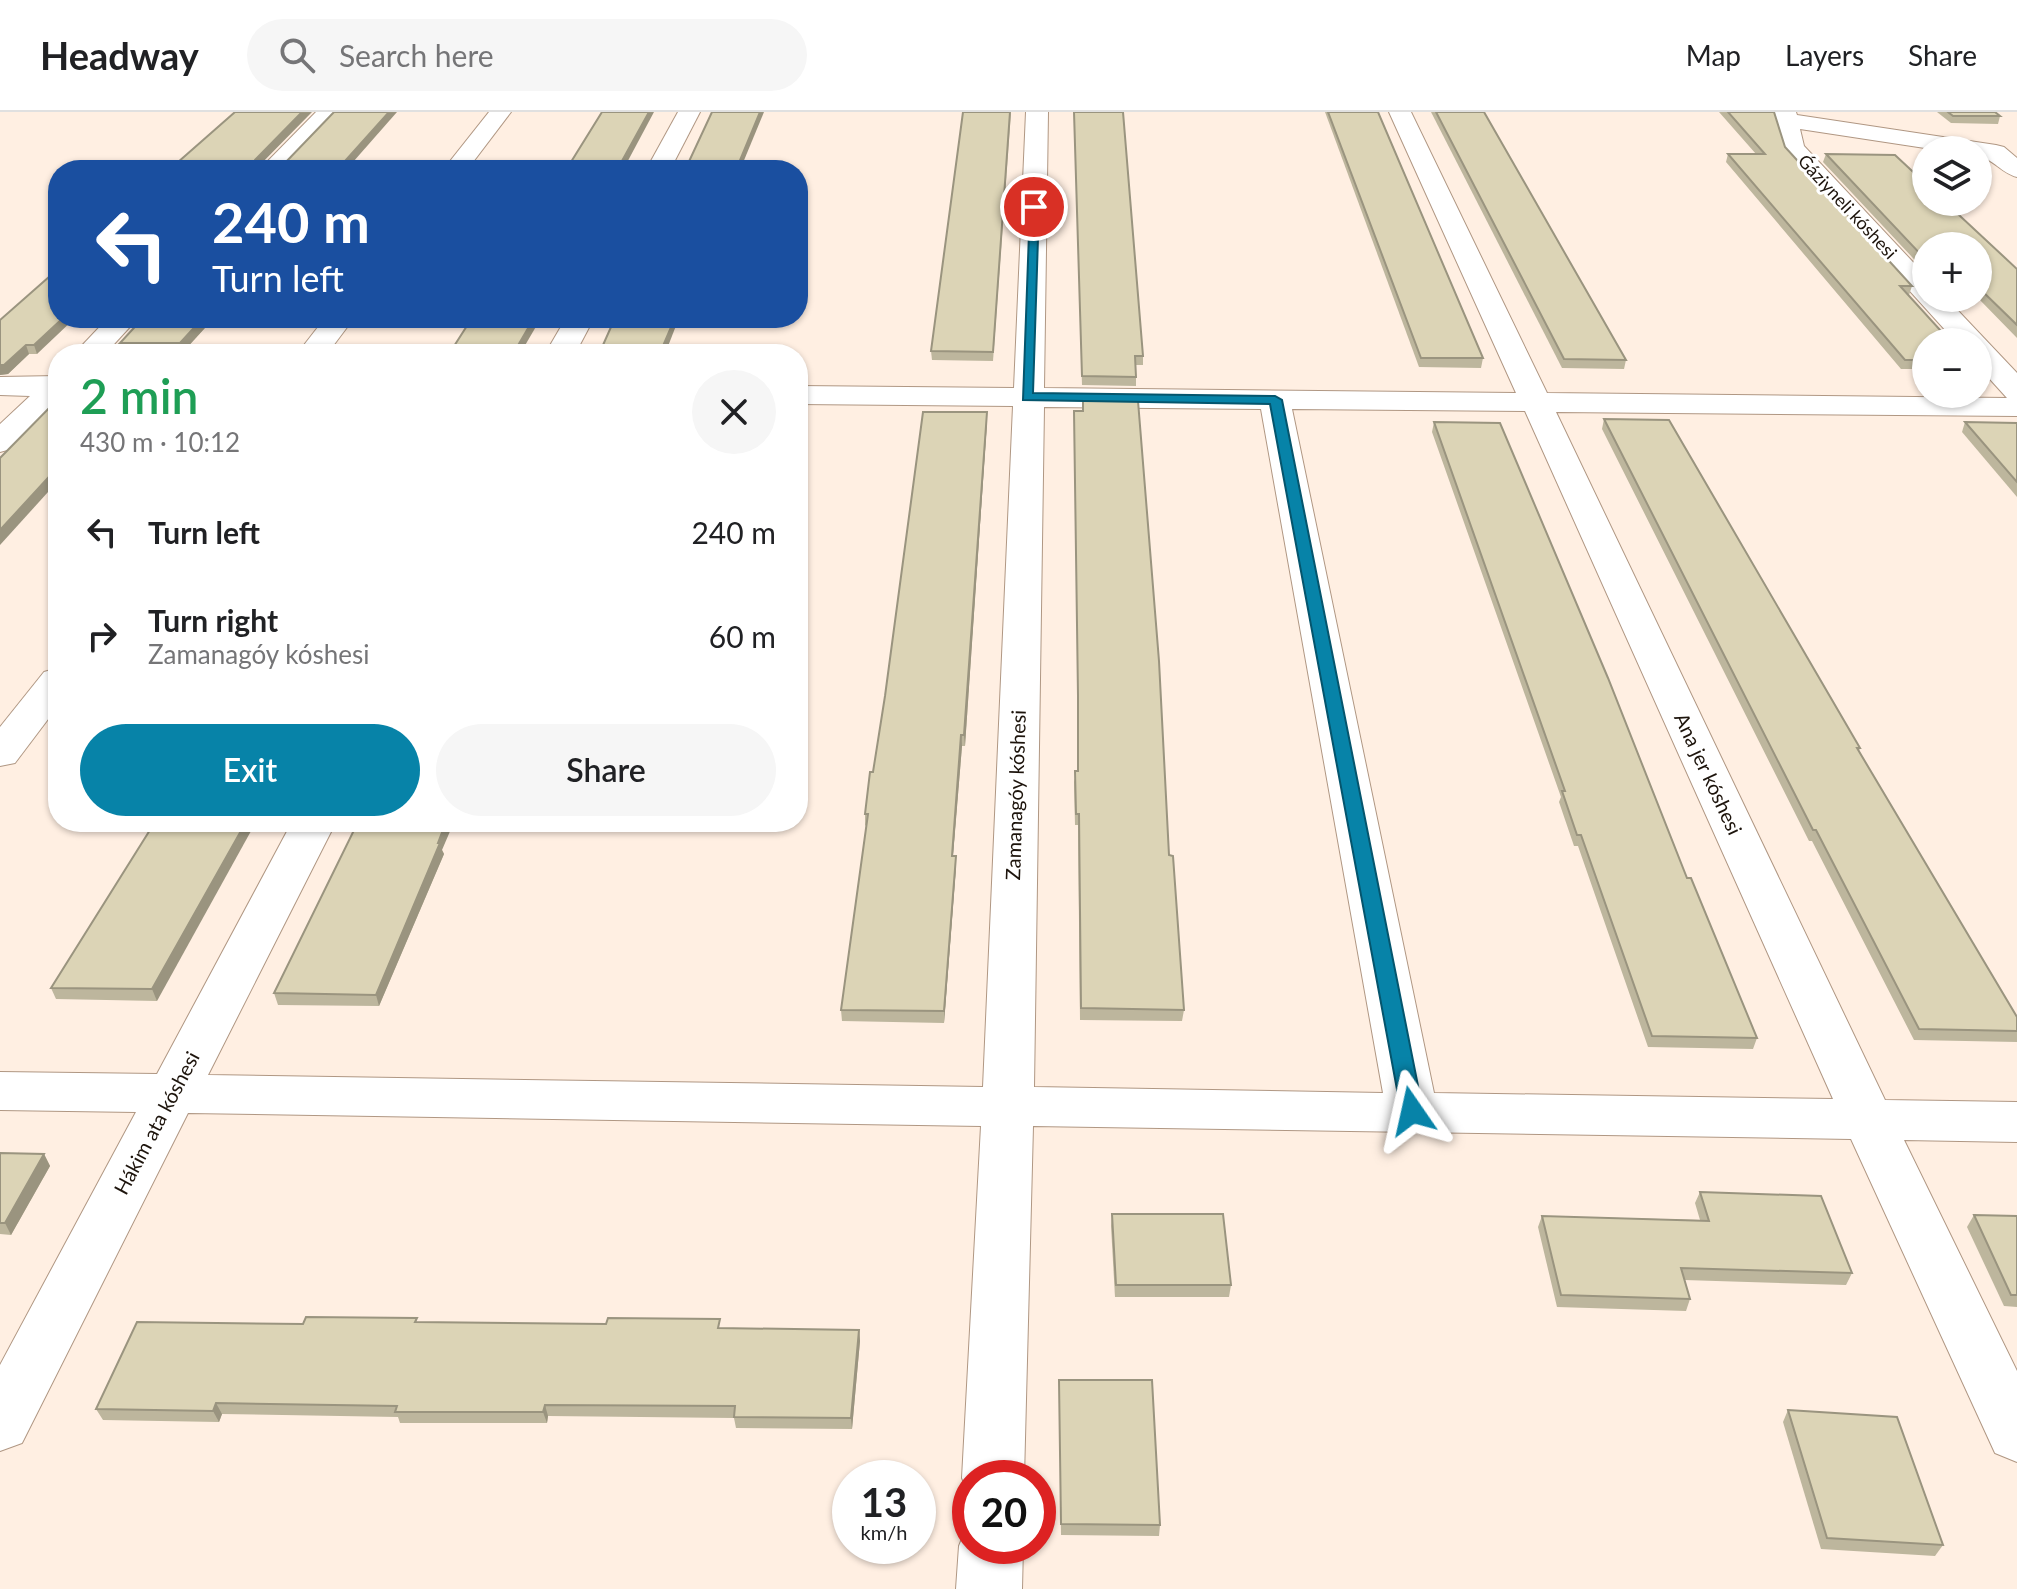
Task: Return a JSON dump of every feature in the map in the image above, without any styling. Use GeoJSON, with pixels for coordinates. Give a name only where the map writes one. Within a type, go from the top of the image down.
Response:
{"type":"FeatureCollection","features":[{"type":"Feature","properties":{"kind":"street"},"geometry":{"type":"LineString","coordinates":[[281,160],[328,112]]}},
{"type":"Feature","properties":{"kind":"street"},"geometry":{"type":"LineString","coordinates":[[463,160],[500,112]]}},
{"type":"Feature","properties":{"kind":"street"},"geometry":{"type":"LineString","coordinates":[[663,160],[689,112]]}},
{"type":"Feature","properties":{"kind":"street","name":"Zamanagóy kóshesi"},"geometry":{"type":"LineString","coordinates":[[994,1460],[1008,1105],[1037,112]]}},
{"type":"Feature","properties":{"kind":"street","name":"Ana jer kóshesi"},"geometry":{"type":"LineString","coordinates":[[1400,112],[1538,402],[1867,1121],[2017,1434]]}},
{"type":"Feature","properties":{"kind":"street"},"geometry":{"type":"LineString","coordinates":[[1786,116],[1996,152],[2017,170]]}},
{"type":"Feature","properties":{"kind":"street","name":"Ǵáziyneli kóshesi"},"geometry":{"type":"LineString","coordinates":[[1786,116],[1793,148],[1912,277]]}},
{"type":"Feature","properties":{"kind":"street"},"geometry":{"type":"LineString","coordinates":[[1944,312],[1959,328]]}},
{"type":"Feature","properties":{"kind":"street"},"geometry":{"type":"LineString","coordinates":[[99,344],[114,328]]}},
{"type":"Feature","properties":{"kind":"street"},"geometry":{"type":"LineString","coordinates":[[320,344],[332,328]]}},
{"type":"Feature","properties":{"kind":"street"},"geometry":{"type":"LineString","coordinates":[[1992,364],[2017,391]]}},
{"type":"Feature","properties":{"kind":"street"},"geometry":{"type":"LineString","coordinates":[[0,386],[48,386]]}},
{"type":"Feature","properties":{"kind":"street"},"geometry":{"type":"LineString","coordinates":[[0,442],[48,395]]}},
{"type":"Feature","properties":{"kind":"street"},"geometry":{"type":"LineString","coordinates":[[808,395],[2017,407]]}},
{"type":"Feature","properties":{"kind":"street"},"geometry":{"type":"LineString","coordinates":[[1275,400],[1412,1111]]}},
{"type":"Feature","properties":{"kind":"street"},"geometry":{"type":"LineString","coordinates":[[0,754],[48,693]]}},
{"type":"Feature","properties":{"kind":"street","name":"Hákim ata kóshesi"},"geometry":{"type":"LineString","coordinates":[[0,1424],[309,832]]}},
{"type":"Feature","properties":{"kind":"street"},"geometry":{"type":"LineString","coordinates":[[0,1091],[2017,1122]]}},
{"type":"Feature","properties":{"kind":"street"},"geometry":{"type":"LineString","coordinates":[[989,1589],[990,1564]]}},
{"type":"Feature","properties":{"kind":"building"},"geometry":{"type":"Polygon","coordinates":[[[235,112],[302,112],[255,160],[180,160],[235,112]]]}},
{"type":"Feature","properties":{"kind":"building"},"geometry":{"type":"Polygon","coordinates":[[[334,112],[389,112],[346,160],[288,160],[334,112]]]}},
{"type":"Feature","properties":{"kind":"building"},"geometry":{"type":"Polygon","coordinates":[[[602,112],[649,112],[623,160],[572,160],[602,112]]]}},
{"type":"Feature","properties":{"kind":"building"},"geometry":{"type":"Polygon","coordinates":[[[712,112],[760,112],[740,160],[690,160],[712,112]]]}},
{"type":"Feature","properties":{"kind":"building"},"geometry":{"type":"Polygon","coordinates":[[[963,112],[1010,112],[993,352],[931,351],[963,112]]]}},
{"type":"Feature","properties":{"kind":"building"},"geometry":{"type":"Polygon","coordinates":[[[1074,112],[1123,112],[1143,356],[1135,356],[1136,377],[1082,376],[1074,112]]]}},
{"type":"Feature","properties":{"kind":"building"},"geometry":{"type":"Polygon","coordinates":[[[1328,112],[1378,112],[1483,358],[1421,358],[1328,112]]]}},
{"type":"Feature","properties":{"kind":"building"},"geometry":{"type":"Polygon","coordinates":[[[1436,112],[1484,112],[1626,360],[1564,359],[1436,112]]]}},
{"type":"Feature","properties":{"kind":"building"},"geometry":{"type":"Polygon","coordinates":[[[1728,112],[1774,112],[1785,147],[1912,286],[1900,286],[1912,299],[1912,312],[1924,312],[1938,328],[1912,328],[1912,360],[1905,360],[1728,154],[1765,154],[1728,112]]]}},
{"type":"Feature","properties":{"kind":"building"},"geometry":{"type":"Polygon","coordinates":[[[1948,112],[1995,112],[2000,116],[1953,116],[1948,112]]]}},
{"type":"Feature","properties":{"kind":"building"},"geometry":{"type":"Polygon","coordinates":[[[1826,154],[1895,155],[1912,171],[1912,216],[1960,216],[1977,232],[1912,232],[1912,245],[1826,154]]]}},
{"type":"Feature","properties":{"kind":"building"},"geometry":{"type":"Polygon","coordinates":[[[1992,246],[2017,269],[2017,325],[1992,301],[1992,246]]]}},
{"type":"Feature","properties":{"kind":"building"},"geometry":{"type":"Polygon","coordinates":[[[48,278],[48,328],[52,328],[34,345],[26,345],[4,365],[0,365],[0,320],[48,278]]]}},
{"type":"Feature","properties":{"kind":"building"},"geometry":{"type":"Polygon","coordinates":[[[134,328],[194,328],[180,343],[120,343],[134,328]]]}},
{"type":"Feature","properties":{"kind":"building"},"geometry":{"type":"Polygon","coordinates":[[[466,328],[528,328],[519,344],[455,344],[466,328]]]}},
{"type":"Feature","properties":{"kind":"building"},"geometry":{"type":"Polygon","coordinates":[[[611,328],[671,328],[664,344],[603,344],[611,328]]]}},
{"type":"Feature","properties":{"kind":"building"},"geometry":{"type":"Polygon","coordinates":[[[1083,401],[1138,401],[1159,661],[1169,855],[1173,856],[1184,1010],[1081,1008],[1079,814],[1076,814],[1075,771],[1078,771],[1078,695],[1074,411],[1083,411],[1083,401]]]}},
{"type":"Feature","properties":{"kind":"building"},"geometry":{"type":"Polygon","coordinates":[[[48,409],[48,478],[0,530],[0,458],[48,409]]]}},
{"type":"Feature","properties":{"kind":"building"},"geometry":{"type":"Polygon","coordinates":[[[923,412],[987,412],[964,735],[961,735],[952,856],[956,856],[944,1011],[841,1010],[868,814],[865,814],[870,772],[873,772],[885,696],[923,412]]]}},
{"type":"Feature","properties":{"kind":"building"},"geometry":{"type":"Polygon","coordinates":[[[1604,419],[1669,420],[1860,748],[1857,748],[2017,1017],[2017,1031],[1919,1029],[1816,830],[1813,830],[1604,419]]]}},
{"type":"Feature","properties":{"kind":"building"},"geometry":{"type":"Polygon","coordinates":[[[1434,422],[1500,423],[1608,678],[1687,878],[1691,878],[1757,1038],[1652,1036],[1581,835],[1577,835],[1562,791],[1565,791],[1434,422]]]}},
{"type":"Feature","properties":{"kind":"building"},"geometry":{"type":"Polygon","coordinates":[[[1965,422],[2017,423],[2017,482],[1965,422]]]}},
{"type":"Feature","properties":{"kind":"building"},"geometry":{"type":"Polygon","coordinates":[[[149,832],[240,832],[152,989],[51,988],[149,832]]]}},
{"type":"Feature","properties":{"kind":"building"},"geometry":{"type":"Polygon","coordinates":[[[353,832],[442,832],[376,995],[274,993],[353,832]]]}},
{"type":"Feature","properties":{"kind":"building"},"geometry":{"type":"Polygon","coordinates":[[[0,1153],[44,1154],[5,1223],[0,1223],[0,1153]]]}},
{"type":"Feature","properties":{"kind":"building"},"geometry":{"type":"Polygon","coordinates":[[[1700,1192],[1821,1196],[1852,1273],[1681,1268],[1690,1299],[1561,1295],[1542,1216],[1709,1221],[1700,1192]]]}},
{"type":"Feature","properties":{"kind":"building"},"geometry":{"type":"Polygon","coordinates":[[[1112,1214],[1223,1214],[1231,1285],[1116,1285],[1112,1214]]]}},
{"type":"Feature","properties":{"kind":"building"},"geometry":{"type":"Polygon","coordinates":[[[1974,1215],[2017,1216],[2017,1295],[2011,1295],[1974,1215]]]}},
{"type":"Feature","properties":{"kind":"building"},"geometry":{"type":"Polygon","coordinates":[[[306,1317],[417,1318],[415,1322],[606,1324],[608,1318],[720,1319],[718,1328],[859,1330],[851,1418],[734,1417],[735,1406],[545,1405],[543,1412],[395,1412],[397,1406],[216,1403],[213,1411],[96,1409],[137,1322],[303,1324],[306,1317]]]}},
{"type":"Feature","properties":{"kind":"building"},"geometry":{"type":"Polygon","coordinates":[[[1059,1380],[1152,1380],[1160,1525],[1061,1524],[1059,1380]]]}},
{"type":"Feature","properties":{"kind":"building"},"geometry":{"type":"Polygon","coordinates":[[[1788,1410],[1897,1417],[1943,1545],[1827,1538],[1788,1410]]]}},
{"type":"Feature","properties":{"kind":"route"},"geometry":{"type":"LineString","coordinates":[[1034,207],[1027,397],[1275,400],[1412,1111]]}}]}
